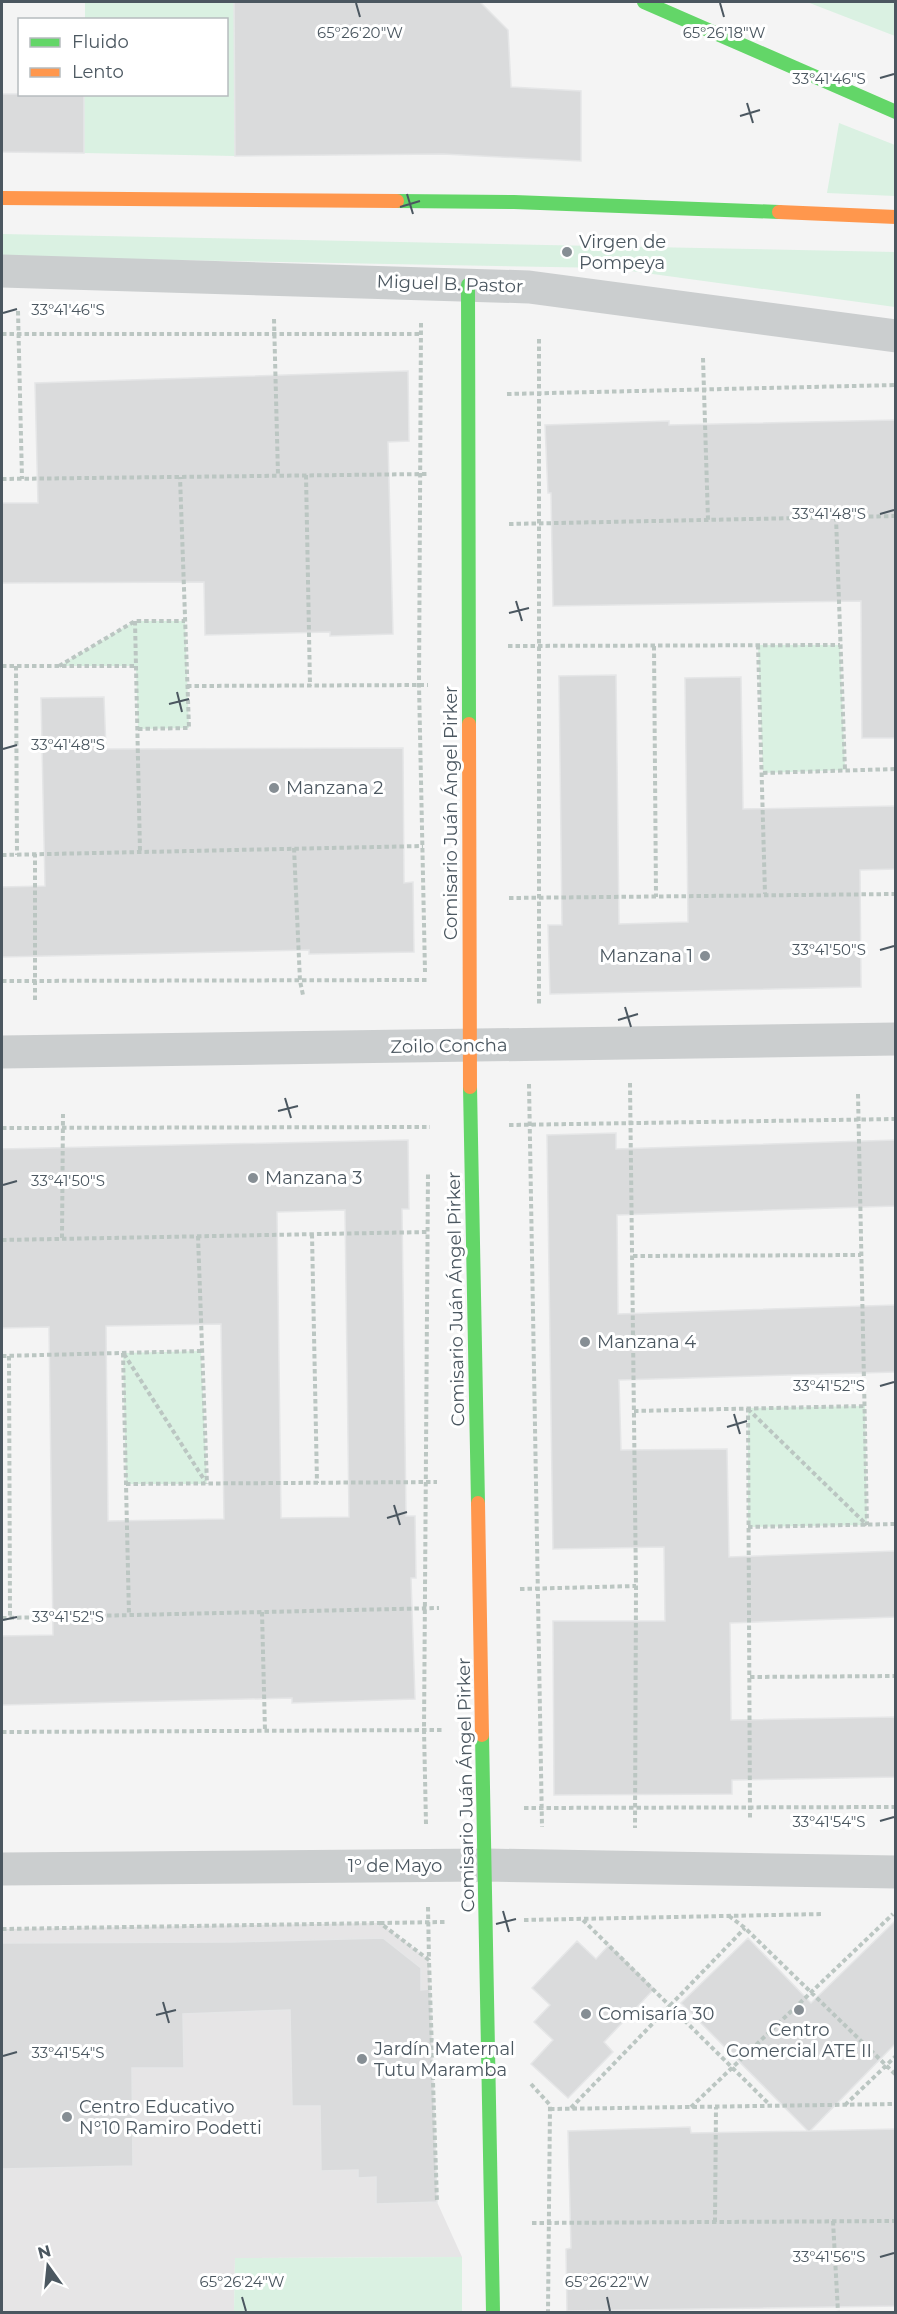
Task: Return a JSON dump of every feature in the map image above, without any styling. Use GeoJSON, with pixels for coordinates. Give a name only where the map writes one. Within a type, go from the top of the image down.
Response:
{"type":"FeatureCollection","features":[{"type":"Feature","properties":{"kind":"street"},"geometry":{"type":"LineString","coordinates":[[644,2],[896,112]]}},
{"type":"Feature","properties":{"kind":"street"},"geometry":{"type":"LineString","coordinates":[[2,198],[514,202],[896,217]]}},
{"type":"Feature","properties":{"kind":"street","name":"Miguel B. Pastor"},"geometry":{"type":"LineString","coordinates":[[9,271],[529,287],[896,336]]}},
{"type":"Feature","properties":{"kind":"street","name":"Comisario Juán Ángel Pirker"},"geometry":{"type":"LineString","coordinates":[[468,285],[469,1046],[493,2313]]}},
{"type":"Feature","properties":{"kind":"street","name":"Zoilo Concha"},"geometry":{"type":"LineString","coordinates":[[2,1052],[896,1039]]}},
{"type":"Feature","properties":{"kind":"street","name":"1º de Mayo"},"geometry":{"type":"LineString","coordinates":[[2,1869],[486,1865],[896,1872]]}},
{"type":"Feature","properties":{"kind":"path"},"geometry":{"type":"LineString","coordinates":[[9,271],[19,334],[22,479]]}},
{"type":"Feature","properties":{"kind":"path"},"geometry":{"type":"LineString","coordinates":[[272,279],[278,475]]}},
{"type":"Feature","properties":{"kind":"path"},"geometry":{"type":"LineString","coordinates":[[421,284],[420,685],[427,1047]]}},
{"type":"Feature","properties":{"kind":"path"},"geometry":{"type":"LineString","coordinates":[[2,334],[468,334]]}},
{"type":"Feature","properties":{"kind":"path"},"geometry":{"type":"LineString","coordinates":[[539,339],[540,898],[530,1125],[543,1867]]}},
{"type":"Feature","properties":{"kind":"path"},"geometry":{"type":"LineString","coordinates":[[703,358],[708,520]]}},
{"type":"Feature","properties":{"kind":"path"},"geometry":{"type":"LineString","coordinates":[[468,395],[896,384]]}},
{"type":"Feature","properties":{"kind":"path"},"geometry":{"type":"LineString","coordinates":[[2,479],[468,474]]}},
{"type":"Feature","properties":{"kind":"path"},"geometry":{"type":"LineString","coordinates":[[306,475],[310,686]]}},
{"type":"Feature","properties":{"kind":"path"},"geometry":{"type":"LineString","coordinates":[[138,729],[189,728],[180,477]]}},
{"type":"Feature","properties":{"kind":"path"},"geometry":{"type":"LineString","coordinates":[[468,525],[896,516]]}},
{"type":"Feature","properties":{"kind":"path"},"geometry":{"type":"LineString","coordinates":[[836,518],[845,770]]}},
{"type":"Feature","properties":{"kind":"path"},"geometry":{"type":"LineString","coordinates":[[59,666],[135,621],[185,621]]}},
{"type":"Feature","properties":{"kind":"path"},"geometry":{"type":"LineString","coordinates":[[135,621],[140,852]]}},
{"type":"Feature","properties":{"kind":"path"},"geometry":{"type":"LineString","coordinates":[[758,645],[765,894]]}},
{"type":"Feature","properties":{"kind":"path"},"geometry":{"type":"LineString","coordinates":[[468,646],[840,645]]}},
{"type":"Feature","properties":{"kind":"path"},"geometry":{"type":"LineString","coordinates":[[654,646],[656,897]]}},
{"type":"Feature","properties":{"kind":"path"},"geometry":{"type":"LineString","coordinates":[[2,666],[136,666]]}},
{"type":"Feature","properties":{"kind":"path"},"geometry":{"type":"LineString","coordinates":[[16,666],[16,855]]}},
{"type":"Feature","properties":{"kind":"path"},"geometry":{"type":"LineString","coordinates":[[187,686],[468,685]]}},
{"type":"Feature","properties":{"kind":"path"},"geometry":{"type":"LineString","coordinates":[[763,773],[896,769]]}},
{"type":"Feature","properties":{"kind":"path"},"geometry":{"type":"LineString","coordinates":[[2,855],[469,846]]}},
{"type":"Feature","properties":{"kind":"path"},"geometry":{"type":"LineString","coordinates":[[294,848],[300,981],[303,995]]}},
{"type":"Feature","properties":{"kind":"path"},"geometry":{"type":"LineString","coordinates":[[35,854],[35,1000]]}},
{"type":"Feature","properties":{"kind":"path"},"geometry":{"type":"LineString","coordinates":[[469,899],[896,894]]}},
{"type":"Feature","properties":{"kind":"path"},"geometry":{"type":"LineString","coordinates":[[2,981],[469,980]]}},
{"type":"Feature","properties":{"kind":"path"},"geometry":{"type":"LineString","coordinates":[[630,1043],[636,1586],[634,1868]]}},
{"type":"Feature","properties":{"kind":"path"},"geometry":{"type":"LineString","coordinates":[[858,1094],[867,1525]]}},
{"type":"Feature","properties":{"kind":"path"},"geometry":{"type":"LineString","coordinates":[[62,1238],[63,1114]]}},
{"type":"Feature","properties":{"kind":"path"},"geometry":{"type":"LineString","coordinates":[[428,1116],[428,1139]]}},
{"type":"Feature","properties":{"kind":"path"},"geometry":{"type":"LineString","coordinates":[[2,1128],[428,1127],[896,1119]]}},
{"type":"Feature","properties":{"kind":"path"},"geometry":{"type":"LineString","coordinates":[[428,1162],[424,1730],[437,2202]]}},
{"type":"Feature","properties":{"kind":"path"},"geometry":{"type":"LineString","coordinates":[[2,1240],[473,1231]]}},
{"type":"Feature","properties":{"kind":"path"},"geometry":{"type":"LineString","coordinates":[[312,1234],[317,1483]]}},
{"type":"Feature","properties":{"kind":"path"},"geometry":{"type":"LineString","coordinates":[[198,1236],[207,1484]]}},
{"type":"Feature","properties":{"kind":"path"},"geometry":{"type":"LineString","coordinates":[[633,1256],[861,1255]]}},
{"type":"Feature","properties":{"kind":"path"},"geometry":{"type":"LineString","coordinates":[[2,1356],[201,1351]]}},
{"type":"Feature","properties":{"kind":"path"},"geometry":{"type":"LineString","coordinates":[[123,1353],[207,1484]]}},
{"type":"Feature","properties":{"kind":"path"},"geometry":{"type":"LineString","coordinates":[[123,1353],[129,1615]]}},
{"type":"Feature","properties":{"kind":"path"},"geometry":{"type":"LineString","coordinates":[[9,1356],[10,1618]]}},
{"type":"Feature","properties":{"kind":"path"},"geometry":{"type":"LineString","coordinates":[[634,1411],[865,1406]]}},
{"type":"Feature","properties":{"kind":"path"},"geometry":{"type":"LineString","coordinates":[[748,1408],[867,1525]]}},
{"type":"Feature","properties":{"kind":"path"},"geometry":{"type":"LineString","coordinates":[[748,1408],[750,1818]]}},
{"type":"Feature","properties":{"kind":"path"},"geometry":{"type":"LineString","coordinates":[[126,1484],[478,1482]]}},
{"type":"Feature","properties":{"kind":"path"},"geometry":{"type":"LineString","coordinates":[[748,1527],[896,1524]]}},
{"type":"Feature","properties":{"kind":"path"},"geometry":{"type":"LineString","coordinates":[[480,1590],[636,1586]]}},
{"type":"Feature","properties":{"kind":"path"},"geometry":{"type":"LineString","coordinates":[[2,1618],[481,1606]]}},
{"type":"Feature","properties":{"kind":"path"},"geometry":{"type":"LineString","coordinates":[[262,1612],[265,1731]]}},
{"type":"Feature","properties":{"kind":"path"},"geometry":{"type":"LineString","coordinates":[[750,1677],[896,1676]]}},
{"type":"Feature","properties":{"kind":"path"},"geometry":{"type":"LineString","coordinates":[[2,1732],[483,1731]]}},
{"type":"Feature","properties":{"kind":"path"},"geometry":{"type":"LineString","coordinates":[[485,1809],[896,1806]]}},
{"type":"Feature","properties":{"kind":"path"},"geometry":{"type":"LineString","coordinates":[[882,1913],[895,1913]]}},
{"type":"Feature","properties":{"kind":"path"},"geometry":{"type":"LineString","coordinates":[[691,2107],[895,1913]]}},
{"type":"Feature","properties":{"kind":"path"},"geometry":{"type":"LineString","coordinates":[[2,1929],[835,1914]]}},
{"type":"Feature","properties":{"kind":"path"},"geometry":{"type":"LineString","coordinates":[[729,1916],[745,1928],[896,2075]]}},
{"type":"Feature","properties":{"kind":"path"},"geometry":{"type":"LineString","coordinates":[[583,1920],[771,2106]]}},
{"type":"Feature","properties":{"kind":"path"},"geometry":{"type":"LineString","coordinates":[[380,1923],[429,1960]]}},
{"type":"Feature","properties":{"kind":"path"},"geometry":{"type":"LineString","coordinates":[[570,2109],[745,1928]]}},
{"type":"Feature","properties":{"kind":"path"},"geometry":{"type":"LineString","coordinates":[[845,2105],[896,2056]]}},
{"type":"Feature","properties":{"kind":"path"},"geometry":{"type":"LineString","coordinates":[[530,2083],[550,2105],[548,2313]]}},
{"type":"Feature","properties":{"kind":"path"},"geometry":{"type":"LineString","coordinates":[[550,2109],[896,2104]]}},
{"type":"Feature","properties":{"kind":"path"},"geometry":{"type":"LineString","coordinates":[[715,2222],[716,2107]]}},
{"type":"Feature","properties":{"kind":"path"},"geometry":{"type":"LineString","coordinates":[[833,2221],[838,2313]]}},
{"type":"Feature","properties":{"kind":"path"},"geometry":{"type":"LineString","coordinates":[[492,2222],[896,2221]]}},
{"type":"Feature","properties":{"kind":"shaded area"},"geometry":{"type":"Polygon","coordinates":[[[380,1923],[429,1960],[437,2202],[462,2257],[235,2258],[234,2312],[2,2312],[2,1929],[380,1923]]]}},
{"type":"Feature","properties":{"kind":"green space"},"geometry":{"type":"Polygon","coordinates":[[[85,2],[234,2],[235,156],[84,153],[84,96],[228,96],[228,18],[85,18],[85,2]]]}},
{"type":"Feature","properties":{"kind":"green space"},"geometry":{"type":"Polygon","coordinates":[[[807,2],[895,2],[895,36],[807,2]]]}},
{"type":"Feature","properties":{"kind":"green space"},"geometry":{"type":"Polygon","coordinates":[[[839,123],[895,145],[895,196],[827,193],[839,123]]]}},
{"type":"Feature","properties":{"kind":"green space"},"geometry":{"type":"Polygon","coordinates":[[[2,234],[895,252],[895,307],[609,268],[2,257],[2,234]]]}},
{"type":"Feature","properties":{"kind":"green space"},"geometry":{"type":"Polygon","coordinates":[[[135,621],[185,621],[189,728],[138,729],[136,666],[59,666],[135,621]]]}},
{"type":"Feature","properties":{"kind":"green space"},"geometry":{"type":"Polygon","coordinates":[[[758,645],[840,645],[845,770],[763,773],[758,645]]]}},
{"type":"Feature","properties":{"kind":"green space"},"geometry":{"type":"Polygon","coordinates":[[[201,1351],[207,1484],[126,1484],[123,1353],[201,1351]]]}},
{"type":"Feature","properties":{"kind":"green space"},"geometry":{"type":"Polygon","coordinates":[[[865,1406],[867,1525],[748,1527],[748,1408],[865,1406]]]}},
{"type":"Feature","properties":{"kind":"green space"},"geometry":{"type":"Polygon","coordinates":[[[462,2257],[462,2312],[234,2312],[235,2258],[462,2257]]]}},
{"type":"Feature","properties":{"kind":"building"},"geometry":{"type":"Polygon","coordinates":[[[234,2],[480,2],[508,30],[511,87],[581,91],[581,161],[443,154],[235,156],[234,2]]]}},
{"type":"Feature","properties":{"kind":"building"},"geometry":{"type":"Polygon","coordinates":[[[2,94],[84,96],[84,153],[2,152],[2,94]]]}},
{"type":"Feature","properties":{"kind":"building"},"geometry":{"type":"Polygon","coordinates":[[[408,371],[409,441],[388,442],[393,634],[330,636],[330,632],[205,635],[204,582],[2,583],[2,503],[38,503],[35,383],[408,371]]]}},
{"type":"Feature","properties":{"kind":"building"},"geometry":{"type":"Polygon","coordinates":[[[896,420],[896,738],[862,738],[861,601],[553,606],[551,493],[548,493],[545,425],[669,421],[669,425],[896,420]]]}},
{"type":"Feature","properties":{"kind":"building"},"geometry":{"type":"Polygon","coordinates":[[[616,675],[619,924],[688,922],[685,678],[741,677],[743,809],[896,806],[896,869],[860,870],[861,987],[550,994],[548,925],[562,925],[559,676],[616,675]]]}},
{"type":"Feature","properties":{"kind":"building"},"geometry":{"type":"Polygon","coordinates":[[[104,697],[106,749],[403,748],[404,883],[413,882],[414,952],[309,954],[309,950],[2,957],[2,887],[45,886],[41,698],[104,697]]]}},
{"type":"Feature","properties":{"kind":"building"},"geometry":{"type":"Polygon","coordinates":[[[616,1133],[616,1149],[896,1140],[896,1206],[617,1215],[618,1314],[896,1305],[896,1372],[619,1380],[621,1450],[727,1449],[729,1557],[896,1551],[896,1617],[730,1623],[731,1720],[896,1717],[896,1777],[732,1780],[732,1794],[554,1795],[553,1621],[665,1621],[664,1547],[553,1549],[547,1135],[616,1133]]]}},
{"type":"Feature","properties":{"kind":"building"},"geometry":{"type":"Polygon","coordinates":[[[408,1140],[409,1209],[402,1209],[406,1516],[415,1516],[416,1578],[411,1578],[415,1699],[292,1703],[292,1698],[2,1705],[2,1636],[53,1635],[49,1327],[2,1328],[2,1149],[408,1140]],[[345,1210],[277,1212],[281,1518],[349,1517],[345,1210]],[[221,1324],[106,1326],[108,1521],[224,1519],[221,1324]]]}},
{"type":"Feature","properties":{"kind":"building"},"geometry":{"type":"Polygon","coordinates":[[[896,1920],[896,2043],[810,2131],[896,2129],[896,2306],[567,2311],[566,2249],[571,2248],[568,2131],[690,2127],[691,2133],[808,2131],[681,2003],[748,1938],[811,2003],[896,1920]]]}},
{"type":"Feature","properties":{"kind":"building"},"geometry":{"type":"Polygon","coordinates":[[[383,1938],[421,1968],[421,1990],[430,1989],[437,2202],[376,2204],[376,2177],[358,2178],[358,2170],[321,2171],[320,2106],[292,2106],[290,2010],[183,2014],[184,2068],[132,2068],[133,2166],[2,2169],[2,1943],[232,1942],[383,1938]]]}},
{"type":"Feature","properties":{"kind":"building","name":"Comisaría 30"},"geometry":{"type":"Polygon","coordinates":[[[577,1941],[596,1959],[609,1945],[654,1989],[604,2042],[613,2052],[568,2098],[531,2064],[553,2040],[534,2022],[550,2005],[532,1988],[577,1941]]]}},
{"type":"Feature","properties":{"kind":"traffic: fast"},"geometry":{"type":"LineString","coordinates":[[644,2],[896,112]]}},
{"type":"Feature","properties":{"kind":"traffic: fast"},"geometry":{"type":"LineString","coordinates":[[397,201],[514,202],[779,212]]}},
{"type":"Feature","properties":{"kind":"traffic: fast"},"geometry":{"type":"LineString","coordinates":[[468,285],[469,724]]}},
{"type":"Feature","properties":{"kind":"traffic: fast"},"geometry":{"type":"LineString","coordinates":[[470,1087],[478,1503]]}},
{"type":"Feature","properties":{"kind":"traffic: fast"},"geometry":{"type":"LineString","coordinates":[[482,1735],[493,2312]]}},
{"type":"Feature","properties":{"kind":"traffic: slow"},"geometry":{"type":"LineString","coordinates":[[2,198],[397,201]]}},
{"type":"Feature","properties":{"kind":"traffic: slow"},"geometry":{"type":"LineString","coordinates":[[779,212],[896,217]]}},
{"type":"Feature","properties":{"kind":"traffic: slow"},"geometry":{"type":"LineString","coordinates":[[469,724],[470,1087]]}},
{"type":"Feature","properties":{"kind":"traffic: slow"},"geometry":{"type":"LineString","coordinates":[[478,1503],[482,1735]]}},
{"type":"Feature","properties":{"kind":"place","name":"Virgen de Pompeya"},"geometry":{"type":"Point","coordinates":[567,252]}},
{"type":"Feature","properties":{"kind":"place","name":"Manzana 2"},"geometry":{"type":"Point","coordinates":[274,788]}},
{"type":"Feature","properties":{"kind":"place","name":"Manzana 1"},"geometry":{"type":"Point","coordinates":[705,956]}},
{"type":"Feature","properties":{"kind":"place","name":"Manzana 3"},"geometry":{"type":"Point","coordinates":[253,1178]}},
{"type":"Feature","properties":{"kind":"place","name":"Manzana 4"},"geometry":{"type":"Point","coordinates":[585,1342]}},
{"type":"Feature","properties":{"kind":"place","name":"Centro Comercial ATE II"},"geometry":{"type":"Point","coordinates":[799,2010]}},
{"type":"Feature","properties":{"kind":"place","name":"Comisaría 30"},"geometry":{"type":"Point","coordinates":[586,2014]}},
{"type":"Feature","properties":{"kind":"place","name":"Jardín Maternal Tutu Maramba"},"geometry":{"type":"Point","coordinates":[362,2059]}},
{"type":"Feature","properties":{"kind":"place","name":"Centro Educativo N°10 Ramiro Podetti"},"geometry":{"type":"Point","coordinates":[67,2117]}}]}
